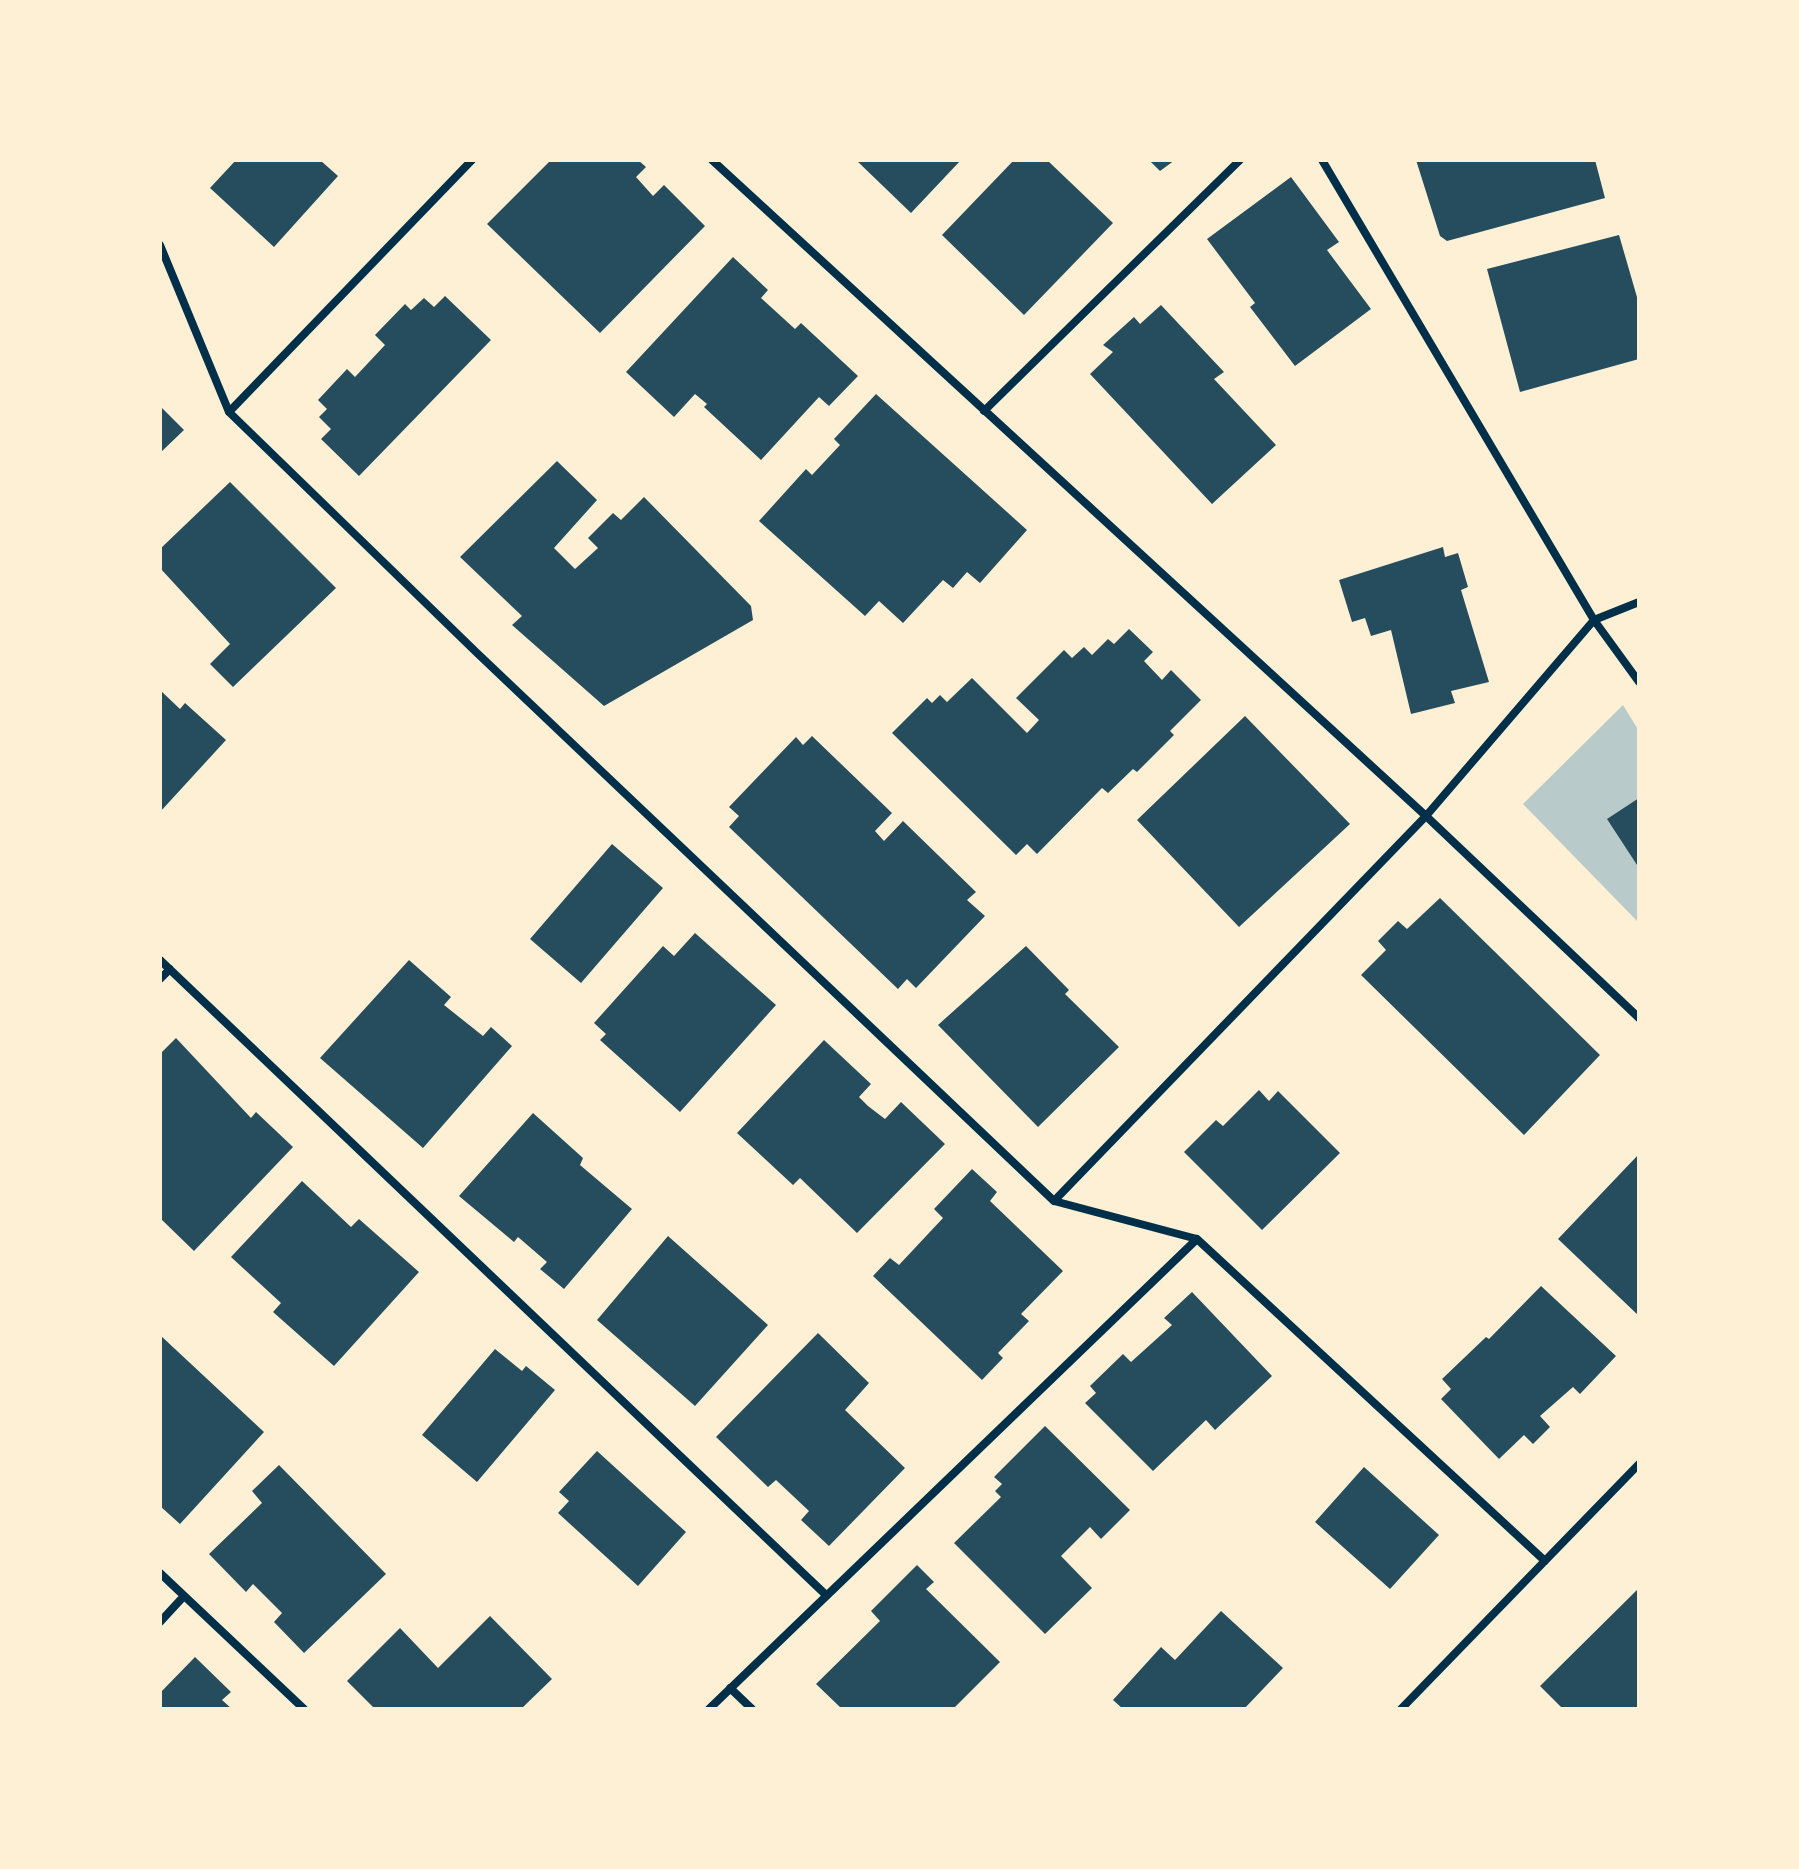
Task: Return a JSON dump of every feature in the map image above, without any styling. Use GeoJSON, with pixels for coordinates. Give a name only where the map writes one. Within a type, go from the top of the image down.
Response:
{"type":"FeatureCollection","features":[{"type":"Feature","properties":{"kind":"street"},"geometry":{"type":"LineString","coordinates":[[229,412],[472,160]]}},
{"type":"Feature","properties":{"kind":"street"},"geometry":{"type":"LineString","coordinates":[[712,160],[1426,816],[1639,1018]]}},
{"type":"Feature","properties":{"kind":"street"},"geometry":{"type":"LineString","coordinates":[[984,411],[1240,160]]}},
{"type":"Feature","properties":{"kind":"street"},"geometry":{"type":"LineString","coordinates":[[1322,160],[1594,620],[1639,682]]}},
{"type":"Feature","properties":{"kind":"street"},"geometry":{"type":"LineString","coordinates":[[160,245],[229,412],[1054,1201],[1197,1239],[1545,1561]]}},
{"type":"Feature","properties":{"kind":"street"},"geometry":{"type":"LineString","coordinates":[[1054,1201],[1426,816],[1594,620],[1639,602]]}},
{"type":"Feature","properties":{"kind":"street"},"geometry":{"type":"LineString","coordinates":[[160,960],[826,1595]]}},
{"type":"Feature","properties":{"kind":"street"},"geometry":{"type":"LineString","coordinates":[[160,979],[170,969]]}},
{"type":"Feature","properties":{"kind":"street"},"geometry":{"type":"LineString","coordinates":[[709,1709],[1197,1239]]}},
{"type":"Feature","properties":{"kind":"street"},"geometry":{"type":"LineString","coordinates":[[1401,1709],[1639,1464]]}},
{"type":"Feature","properties":{"kind":"street"},"geometry":{"type":"LineString","coordinates":[[160,1573],[304,1709]]}},
{"type":"Feature","properties":{"kind":"street"},"geometry":{"type":"LineString","coordinates":[[160,1622],[184,1596]]}},
{"type":"Feature","properties":{"kind":"street"},"geometry":{"type":"LineString","coordinates":[[730,1688],[752,1709]]}},
{"type":"Feature","properties":{"kind":"shaded area"},"geometry":{"type":"Polygon","coordinates":[[[1623,705],[1639,731],[1639,923],[1523,804],[1623,705]]]}},
{"type":"Feature","properties":{"kind":"building"},"geometry":{"type":"Polygon","coordinates":[[[236,160],[320,160],[338,176],[274,247],[210,188],[236,160]]]}},
{"type":"Feature","properties":{"kind":"building"},"geometry":{"type":"Polygon","coordinates":[[[551,160],[638,160],[646,167],[636,177],[653,196],[664,185],[705,226],[600,333],[487,224],[551,160]]]}},
{"type":"Feature","properties":{"kind":"building"},"geometry":{"type":"Polygon","coordinates":[[[856,160],[961,160],[911,213],[856,160]]]}},
{"type":"Feature","properties":{"kind":"building"},"geometry":{"type":"Polygon","coordinates":[[[1014,160],[1047,160],[1113,223],[1024,315],[942,235],[1014,160]]]}},
{"type":"Feature","properties":{"kind":"building"},"geometry":{"type":"Polygon","coordinates":[[[1149,160],[1175,160],[1160,171],[1149,160]]]}},
{"type":"Feature","properties":{"kind":"building"},"geometry":{"type":"Polygon","coordinates":[[[1416,160],[1595,160],[1605,198],[1447,241],[1440,236],[1416,160]]]}},
{"type":"Feature","properties":{"kind":"building"},"geometry":{"type":"Polygon","coordinates":[[[1291,177],[1339,242],[1327,250],[1371,309],[1295,366],[1250,307],[1255,303],[1207,239],[1291,177]]]}},
{"type":"Feature","properties":{"kind":"building"},"geometry":{"type":"Polygon","coordinates":[[[1619,235],[1639,304],[1639,359],[1520,392],[1487,269],[1619,235]]]}},
{"type":"Feature","properties":{"kind":"building"},"geometry":{"type":"Polygon","coordinates":[[[733,257],[768,290],[761,298],[795,329],[801,323],[858,376],[829,406],[819,397],[761,460],[704,407],[707,404],[695,394],[674,417],[626,372],[733,257]]]}},
{"type":"Feature","properties":{"kind":"building"},"geometry":{"type":"Polygon","coordinates":[[[445,296],[491,340],[359,476],[321,439],[331,429],[319,417],[327,409],[318,400],[347,369],[355,377],[385,345],[375,335],[405,304],[411,310],[424,298],[434,307],[445,296]]]}},
{"type":"Feature","properties":{"kind":"building"},"geometry":{"type":"Polygon","coordinates":[[[1161,305],[1224,372],[1214,379],[1276,445],[1212,504],[1090,374],[1113,352],[1103,345],[1134,317],[1140,324],[1161,305]]]}},
{"type":"Feature","properties":{"kind":"building"},"geometry":{"type":"Polygon","coordinates":[[[876,394],[1027,530],[980,583],[967,572],[953,588],[943,580],[903,623],[879,601],[865,616],[759,521],[806,469],[812,475],[840,445],[834,439],[876,394]]]}},
{"type":"Feature","properties":{"kind":"building"},"geometry":{"type":"Polygon","coordinates":[[[160,406],[184,430],[160,453],[160,406]]]}},
{"type":"Feature","properties":{"kind":"building"},"geometry":{"type":"Polygon","coordinates":[[[557,461],[597,500],[554,548],[575,569],[598,548],[588,538],[613,513],[621,520],[644,497],[751,606],[753,620],[604,706],[512,625],[522,616],[460,557],[557,461]]]}},
{"type":"Feature","properties":{"kind":"building"},"geometry":{"type":"Polygon","coordinates":[[[230,482],[336,588],[233,687],[210,664],[230,644],[160,568],[160,549],[230,482]]]}},
{"type":"Feature","properties":{"kind":"building"},"geometry":{"type":"Polygon","coordinates":[[[1443,547],[1445,557],[1458,553],[1468,587],[1461,590],[1489,682],[1451,691],[1455,703],[1411,714],[1391,630],[1371,636],[1365,618],[1352,622],[1339,580],[1443,547]]]}},
{"type":"Feature","properties":{"kind":"building"},"geometry":{"type":"Polygon","coordinates":[[[1129,629],[1153,652],[1144,661],[1162,680],[1171,670],[1201,700],[1170,731],[1174,735],[1137,772],[1133,769],[1108,793],[1102,788],[1037,854],[1027,844],[1016,855],[892,733],[927,698],[932,703],[940,695],[947,702],[972,678],[1027,733],[1039,720],[1016,698],[1064,650],[1072,658],[1084,647],[1092,655],[1108,639],[1114,644],[1129,629]]]}},
{"type":"Feature","properties":{"kind":"building"},"geometry":{"type":"Polygon","coordinates":[[[160,690],[180,709],[185,703],[226,740],[160,812],[160,690]]]}},
{"type":"Feature","properties":{"kind":"building"},"geometry":{"type":"Polygon","coordinates":[[[1245,716],[1350,824],[1239,927],[1137,820],[1245,716]]]}},
{"type":"Feature","properties":{"kind":"building"},"geometry":{"type":"Polygon","coordinates":[[[812,736],[892,813],[875,831],[884,841],[903,821],[976,892],[967,900],[985,916],[916,988],[907,979],[898,989],[729,827],[739,816],[729,807],[796,737],[803,745],[812,736]]]}},
{"type":"Feature","properties":{"kind":"building"},"geometry":{"type":"Polygon","coordinates":[[[1639,798],[1639,868],[1607,819],[1639,798]]]}},
{"type":"Feature","properties":{"kind":"building"},"geometry":{"type":"Polygon","coordinates":[[[612,844],[663,888],[581,983],[530,939],[612,844]]]}},
{"type":"Feature","properties":{"kind":"building"},"geometry":{"type":"Polygon","coordinates":[[[1440,898],[1600,1055],[1524,1135],[1361,975],[1386,950],[1378,941],[1398,921],[1407,929],[1440,898]]]}},
{"type":"Feature","properties":{"kind":"building"},"geometry":{"type":"Polygon","coordinates":[[[695,933],[776,1005],[680,1112],[600,1040],[606,1034],[594,1023],[663,946],[674,956],[695,933]]]}},
{"type":"Feature","properties":{"kind":"building"},"geometry":{"type":"Polygon","coordinates":[[[1026,946],[1069,990],[1065,994],[1119,1047],[1038,1127],[938,1025],[1026,946]]]}},
{"type":"Feature","properties":{"kind":"building"},"geometry":{"type":"Polygon","coordinates":[[[409,960],[451,997],[444,1005],[483,1036],[491,1027],[512,1046],[423,1148],[320,1058],[409,960]]]}},
{"type":"Feature","properties":{"kind":"building"},"geometry":{"type":"Polygon","coordinates":[[[176,1038],[251,1118],[256,1112],[293,1147],[194,1251],[160,1218],[160,1054],[176,1038]]]}},
{"type":"Feature","properties":{"kind":"building"},"geometry":{"type":"Polygon","coordinates":[[[824,1040],[871,1084],[859,1097],[868,1106],[885,1119],[901,1102],[945,1144],[857,1233],[800,1178],[793,1185],[737,1133],[824,1040]]]}},
{"type":"Feature","properties":{"kind":"building"},"geometry":{"type":"Polygon","coordinates":[[[1259,1090],[1269,1101],[1278,1091],[1340,1153],[1262,1230],[1184,1152],[1216,1120],[1223,1126],[1259,1090]]]}},
{"type":"Feature","properties":{"kind":"building"},"geometry":{"type":"Polygon","coordinates":[[[533,1113],[583,1158],[580,1165],[632,1209],[564,1289],[540,1269],[547,1262],[518,1237],[514,1242],[459,1196],[533,1113]]]}},
{"type":"Feature","properties":{"kind":"building"},"geometry":{"type":"Polygon","coordinates":[[[1639,1154],[1639,1316],[1558,1239],[1639,1154]]]}},
{"type":"Feature","properties":{"kind":"building"},"geometry":{"type":"Polygon","coordinates":[[[972,1169],[997,1192],[990,1201],[1063,1271],[1021,1314],[1029,1321],[998,1353],[1003,1358],[982,1380],[873,1276],[890,1258],[899,1265],[943,1218],[934,1209],[972,1169]]]}},
{"type":"Feature","properties":{"kind":"building"},"geometry":{"type":"Polygon","coordinates":[[[302,1181],[351,1227],[359,1219],[419,1272],[334,1366],[273,1312],[281,1303],[231,1257],[302,1181]]]}},
{"type":"Feature","properties":{"kind":"building"},"geometry":{"type":"Polygon","coordinates":[[[668,1236],[768,1325],[695,1406],[597,1320],[668,1236]]]}},
{"type":"Feature","properties":{"kind":"building"},"geometry":{"type":"Polygon","coordinates":[[[1541,1286],[1616,1356],[1580,1394],[1573,1387],[1540,1416],[1550,1427],[1533,1444],[1524,1435],[1499,1459],[1441,1399],[1451,1389],[1442,1379],[1486,1337],[1489,1339],[1541,1286]]]}},
{"type":"Feature","properties":{"kind":"building"},"geometry":{"type":"Polygon","coordinates":[[[1192,1292],[1272,1376],[1215,1430],[1206,1420],[1153,1471],[1085,1403],[1096,1393],[1090,1386],[1123,1354],[1131,1362],[1172,1325],[1164,1318],[1192,1292]]]}},
{"type":"Feature","properties":{"kind":"building"},"geometry":{"type":"Polygon","coordinates":[[[818,1333],[869,1383],[845,1410],[905,1468],[829,1546],[801,1520],[809,1511],[776,1480],[768,1487],[716,1437],[818,1333]]]}},
{"type":"Feature","properties":{"kind":"building"},"geometry":{"type":"Polygon","coordinates":[[[160,1335],[264,1432],[180,1524],[160,1506],[160,1335]]]}},
{"type":"Feature","properties":{"kind":"building"},"geometry":{"type":"Polygon","coordinates":[[[495,1349],[522,1371],[526,1366],[555,1390],[477,1482],[422,1435],[495,1349]]]}},
{"type":"Feature","properties":{"kind":"building"},"geometry":{"type":"Polygon","coordinates":[[[1045,1426],[1130,1510],[1101,1539],[1090,1527],[1061,1556],[1092,1588],[1045,1634],[954,1543],[1001,1497],[995,1491],[1002,1484],[994,1477],[1045,1426]]]}},
{"type":"Feature","properties":{"kind":"building"},"geometry":{"type":"Polygon","coordinates":[[[597,1451],[686,1532],[638,1586],[558,1513],[569,1501],[559,1492],[597,1451]]]}},
{"type":"Feature","properties":{"kind":"building"},"geometry":{"type":"Polygon","coordinates":[[[279,1465],[386,1574],[304,1653],[274,1622],[282,1613],[253,1584],[246,1592],[209,1554],[262,1503],[252,1491],[279,1465]]]}},
{"type":"Feature","properties":{"kind":"building"},"geometry":{"type":"Polygon","coordinates":[[[1364,1467],[1439,1535],[1390,1589],[1315,1522],[1364,1467]]]}},
{"type":"Feature","properties":{"kind":"building"},"geometry":{"type":"Polygon","coordinates":[[[917,1565],[934,1582],[926,1589],[1000,1662],[953,1709],[842,1709],[816,1684],[880,1621],[871,1611],[917,1565]]]}},
{"type":"Feature","properties":{"kind":"building"},"geometry":{"type":"Polygon","coordinates":[[[1639,1588],[1639,1707],[1563,1709],[1540,1686],[1639,1588]]]}},
{"type":"Feature","properties":{"kind":"building"},"geometry":{"type":"Polygon","coordinates":[[[1221,1611],[1283,1668],[1244,1709],[1123,1709],[1113,1700],[1161,1647],[1175,1660],[1221,1611]]]}},
{"type":"Feature","properties":{"kind":"building"},"geometry":{"type":"Polygon","coordinates":[[[490,1616],[552,1679],[521,1709],[375,1709],[347,1681],[400,1628],[438,1668],[490,1616]]]}},
{"type":"Feature","properties":{"kind":"building"},"geometry":{"type":"Polygon","coordinates":[[[195,1657],[231,1692],[222,1700],[232,1709],[160,1709],[160,1693],[195,1657]]]}}]}
